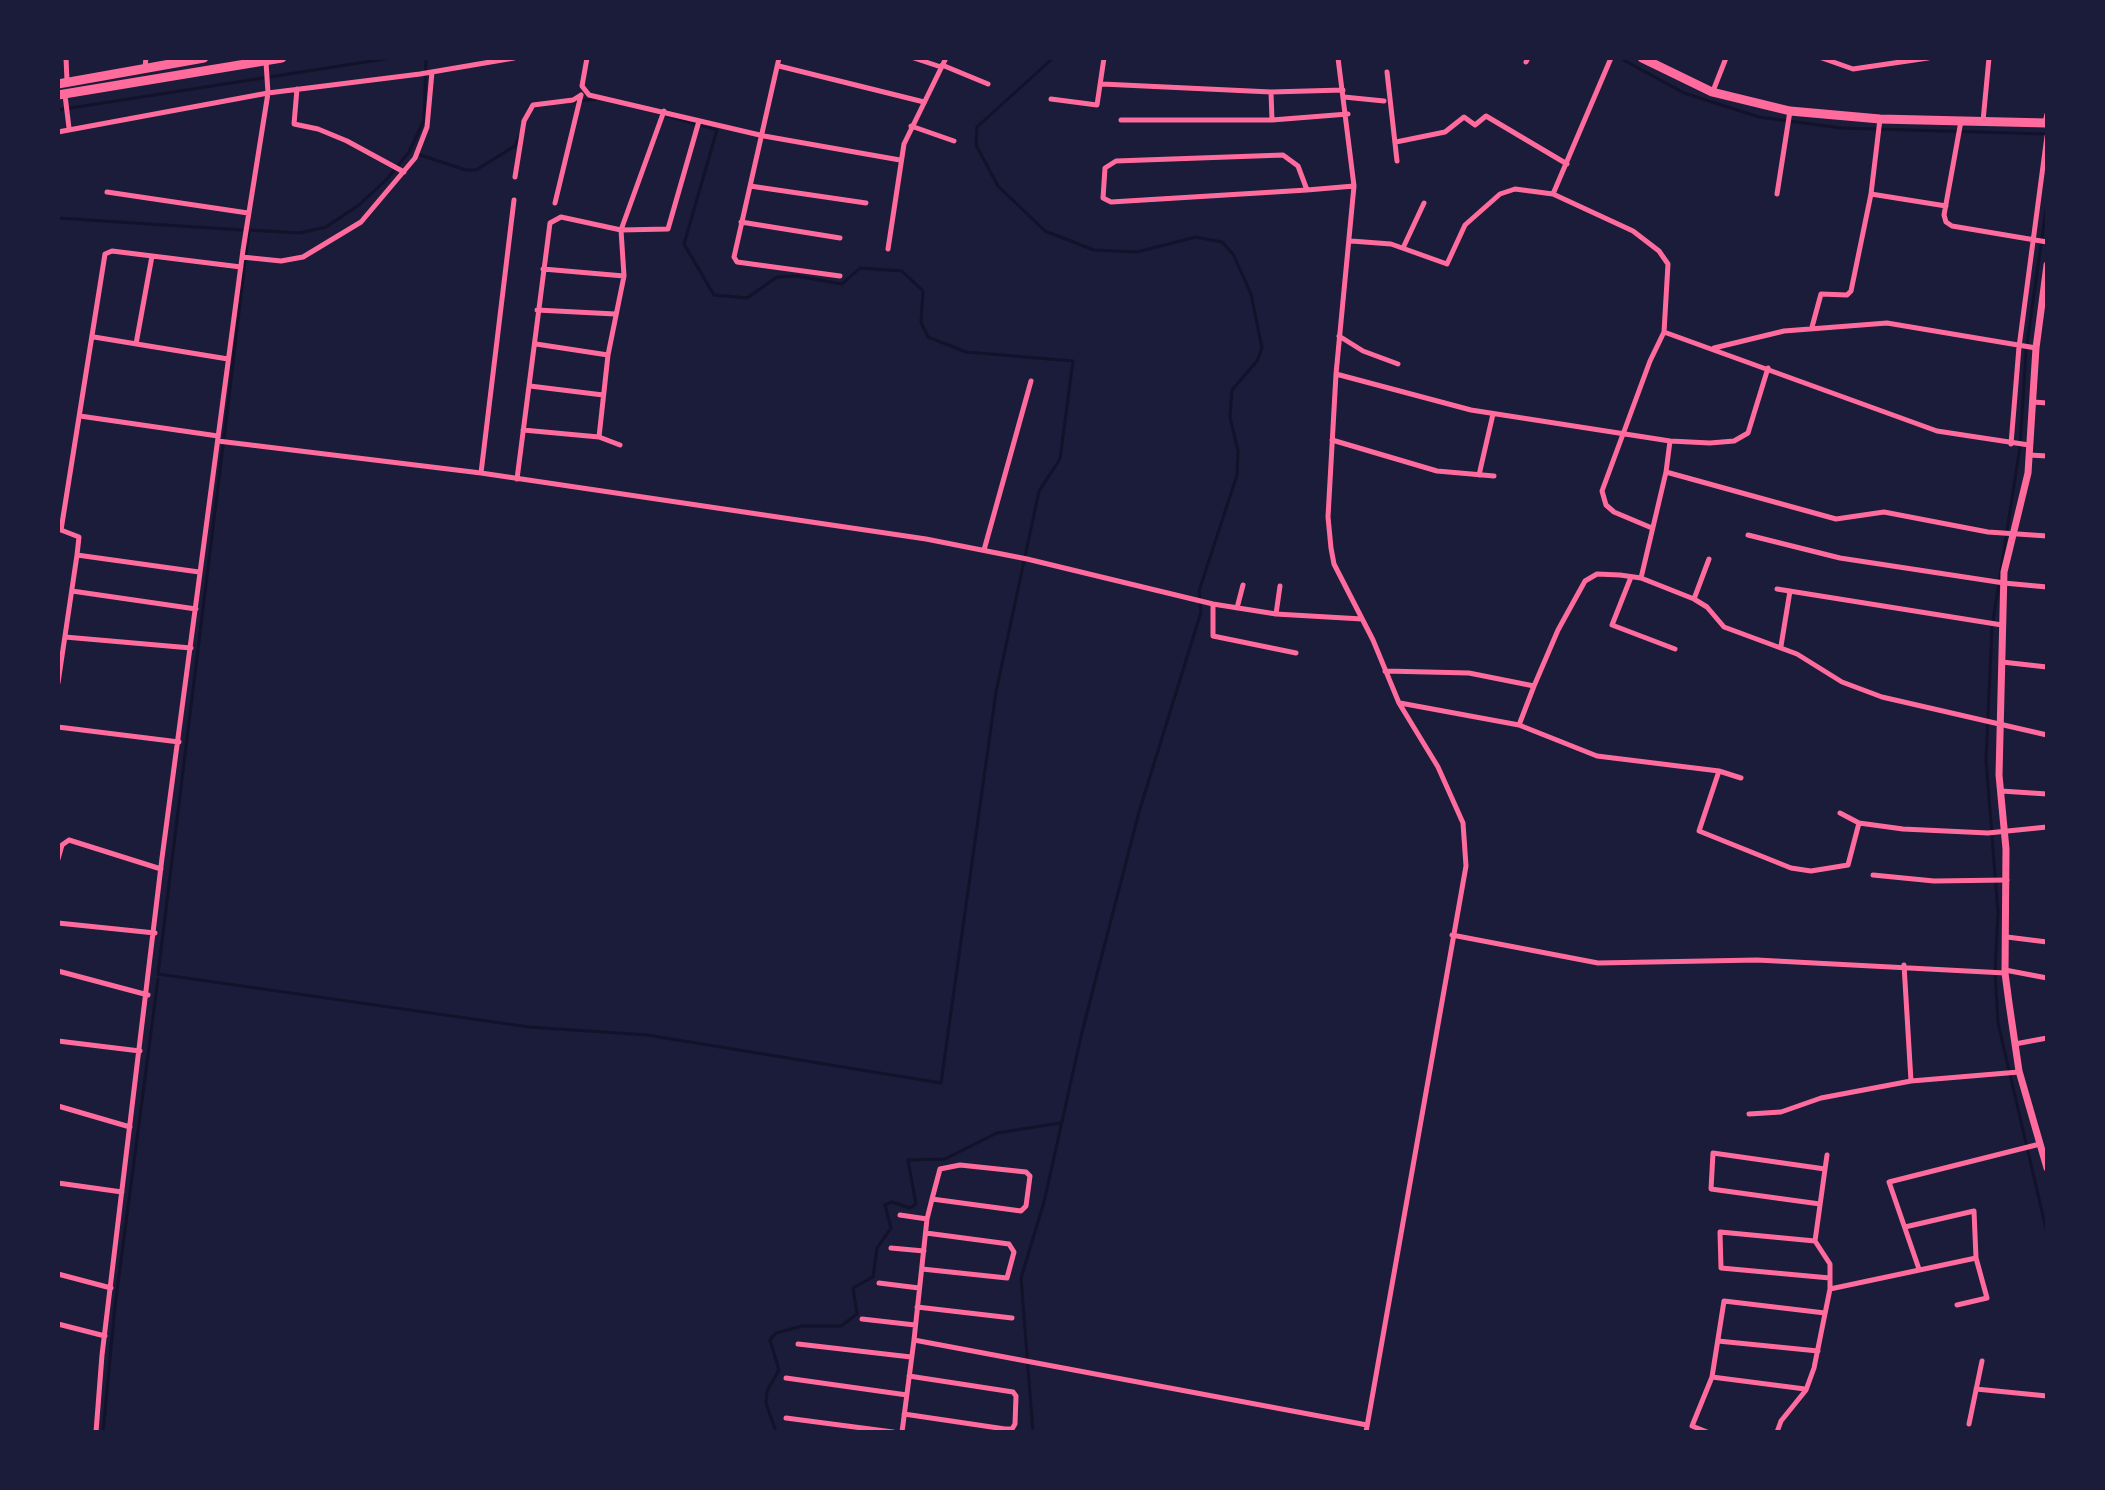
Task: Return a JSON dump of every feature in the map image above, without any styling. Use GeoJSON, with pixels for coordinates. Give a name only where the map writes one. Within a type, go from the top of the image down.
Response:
{"type":"FeatureCollection","features":[{"type":"Feature","properties":{"kind":"highway"},"geometry":{"type":"LineString","coordinates":[[62,83],[145,62],[204,58]]}},
{"type":"Feature","properties":{"kind":"highway"},"geometry":{"type":"LineString","coordinates":[[63,96],[266,65],[282,58]]}},
{"type":"Feature","properties":{"kind":"highway"},"geometry":{"type":"LineString","coordinates":[[1642,58],[1712,92],[1790,113],[1880,122],[2046,120]]}},
{"type":"Feature","properties":{"kind":"street"},"geometry":{"type":"LineString","coordinates":[[66,58],[62,83],[69,126]]}},
{"type":"Feature","properties":{"kind":"street"},"geometry":{"type":"LineString","coordinates":[[58,132],[69,126],[268,90],[420,74],[514,58]]}},
{"type":"Feature","properties":{"kind":"street"},"geometry":{"type":"LineString","coordinates":[[555,203],[587,58]]}},
{"type":"Feature","properties":{"kind":"street"},"geometry":{"type":"LineString","coordinates":[[779,58],[764,136],[734,253],[737,262],[840,276]]}},
{"type":"Feature","properties":{"kind":"street"},"geometry":{"type":"LineString","coordinates":[[914,58],[988,84]]}},
{"type":"Feature","properties":{"kind":"street"},"geometry":{"type":"LineString","coordinates":[[888,249],[900,160],[911,126],[946,58]]}},
{"type":"Feature","properties":{"kind":"street"},"geometry":{"type":"LineString","coordinates":[[1051,99],[1096,106],[1104,58]]}},
{"type":"Feature","properties":{"kind":"street"},"geometry":{"type":"LineString","coordinates":[[914,1340],[1366,1429],[1466,866],[1463,823],[1438,767],[1399,703],[1334,564],[1331,548],[1328,517],[1336,374],[1354,186],[1348,114],[1338,58]]}},
{"type":"Feature","properties":{"kind":"street"},"geometry":{"type":"LineString","coordinates":[[1712,92],[1726,58]]}},
{"type":"Feature","properties":{"kind":"street"},"geometry":{"type":"LineString","coordinates":[[1822,58],[1853,69],[1928,58]]}},
{"type":"Feature","properties":{"kind":"street"},"geometry":{"type":"LineString","coordinates":[[1983,121],[1989,58]]}},
{"type":"Feature","properties":{"kind":"street"},"geometry":{"type":"LineString","coordinates":[[1553,194],[1611,59]]}},
{"type":"Feature","properties":{"kind":"street"},"geometry":{"type":"LineString","coordinates":[[96,1432],[122,1192],[199,572],[268,90],[266,65]]}},
{"type":"Feature","properties":{"kind":"street"},"geometry":{"type":"LineString","coordinates":[[779,66],[924,102]]}},
{"type":"Feature","properties":{"kind":"street"},"geometry":{"type":"LineString","coordinates":[[242,257],[281,261],[303,257],[337,240],[361,222],[415,158],[427,127],[431,72]]}},
{"type":"Feature","properties":{"kind":"street"},"geometry":{"type":"LineString","coordinates":[[1387,72],[1397,161]]}},
{"type":"Feature","properties":{"kind":"street"},"geometry":{"type":"LineString","coordinates":[[1102,84],[1344,94],[1384,101]]}},
{"type":"Feature","properties":{"kind":"street"},"geometry":{"type":"LineString","coordinates":[[582,86],[589,95],[699,121],[900,160]]}},
{"type":"Feature","properties":{"kind":"street"},"geometry":{"type":"LineString","coordinates":[[297,89],[294,124],[318,129],[402,171]]}},
{"type":"Feature","properties":{"kind":"street"},"geometry":{"type":"LineString","coordinates":[[1271,92],[1272,120]]}},
{"type":"Feature","properties":{"kind":"street"},"geometry":{"type":"LineString","coordinates":[[515,177],[524,121],[533,105],[573,100],[581,95]]}},
{"type":"Feature","properties":{"kind":"street"},"geometry":{"type":"LineString","coordinates":[[599,437],[608,355],[624,276],[621,230],[664,111]]}},
{"type":"Feature","properties":{"kind":"street"},"geometry":{"type":"LineString","coordinates":[[1777,194],[1790,113]]}},
{"type":"Feature","properties":{"kind":"street"},"geometry":{"type":"LineString","coordinates":[[1121,120],[1272,120],[1348,114]]}},
{"type":"Feature","properties":{"kind":"street"},"geometry":{"type":"LineString","coordinates":[[1396,142],[1445,132],[1464,116],[1475,125],[1486,116],[1567,164]]}},
{"type":"Feature","properties":{"kind":"street"},"geometry":{"type":"LineString","coordinates":[[517,479],[536,344],[537,310],[553,220],[561,217],[621,230],[661,231],[672,225],[699,121]]}},
{"type":"Feature","properties":{"kind":"street"},"geometry":{"type":"LineString","coordinates":[[1812,327],[1821,294],[1847,295],[1851,291],[1871,194],[1880,122]]}},
{"type":"Feature","properties":{"kind":"street"},"geometry":{"type":"LineString","coordinates":[[1961,122],[1945,219],[1952,226],[2042,241]]}},
{"type":"Feature","properties":{"kind":"street"},"geometry":{"type":"LineString","coordinates":[[911,126],[954,141]]}},
{"type":"Feature","properties":{"kind":"street"},"geometry":{"type":"LineString","coordinates":[[2020,444],[2027,348],[2042,241],[2047,138]]}},
{"type":"Feature","properties":{"kind":"street"},"geometry":{"type":"LineString","coordinates":[[1307,190],[1298,166],[1283,155],[1116,161],[1105,168],[1103,198],[1111,202],[1307,190],[1354,186]]}},
{"type":"Feature","properties":{"kind":"street"},"geometry":{"type":"LineString","coordinates":[[750,186],[866,203]]}},
{"type":"Feature","properties":{"kind":"street"},"geometry":{"type":"LineString","coordinates":[[1351,241],[1403,248],[1447,264],[1465,225],[1500,194],[1515,189],[1553,194],[1633,231],[1659,251],[1668,264],[1664,332],[1605,481],[1603,498],[1614,512],[1652,528]]}},
{"type":"Feature","properties":{"kind":"street"},"geometry":{"type":"LineString","coordinates":[[107,192],[248,213]]}},
{"type":"Feature","properties":{"kind":"street"},"geometry":{"type":"LineString","coordinates":[[1871,194],[1946,206]]}},
{"type":"Feature","properties":{"kind":"street"},"geometry":{"type":"LineString","coordinates":[[481,473],[514,200]]}},
{"type":"Feature","properties":{"kind":"street"},"geometry":{"type":"LineString","coordinates":[[1403,248],[1424,203]]}},
{"type":"Feature","properties":{"kind":"street"},"geometry":{"type":"LineString","coordinates":[[741,222],[840,238]]}},
{"type":"Feature","properties":{"kind":"street"},"geometry":{"type":"LineString","coordinates":[[58,683],[79,537],[60,530],[94,337],[105,254],[112,251],[241,267]]}},
{"type":"Feature","properties":{"kind":"street"},"geometry":{"type":"LineString","coordinates":[[136,344],[152,256]]}},
{"type":"Feature","properties":{"kind":"street"},"geometry":{"type":"LineString","coordinates":[[2020,444],[2032,402],[2027,348],[2044,309],[2047,265]]}},
{"type":"Feature","properties":{"kind":"street"},"geometry":{"type":"LineString","coordinates":[[543,269],[624,276]]}},
{"type":"Feature","properties":{"kind":"street"},"geometry":{"type":"LineString","coordinates":[[537,310],[615,314]]}},
{"type":"Feature","properties":{"kind":"street"},"geometry":{"type":"LineString","coordinates":[[1713,348],[1812,327],[1887,323],[1955,332],[2027,348]]}},
{"type":"Feature","properties":{"kind":"street"},"geometry":{"type":"LineString","coordinates":[[1664,332],[1937,431],[2020,444],[2029,455],[2047,456]]}},
{"type":"Feature","properties":{"kind":"street"},"geometry":{"type":"LineString","coordinates":[[1339,336],[1363,351],[1398,364]]}},
{"type":"Feature","properties":{"kind":"street"},"geometry":{"type":"LineString","coordinates":[[94,337],[228,359]]}},
{"type":"Feature","properties":{"kind":"street"},"geometry":{"type":"LineString","coordinates":[[536,344],[608,355]]}},
{"type":"Feature","properties":{"kind":"street"},"geometry":{"type":"LineString","coordinates":[[1336,374],[1493,414],[1670,441],[1710,443],[1744,437],[1751,425],[1768,368]]}},
{"type":"Feature","properties":{"kind":"street"},"geometry":{"type":"LineString","coordinates":[[984,550],[1031,381]]}},
{"type":"Feature","properties":{"kind":"street"},"geometry":{"type":"LineString","coordinates":[[530,386],[603,395]]}},
{"type":"Feature","properties":{"kind":"street"},"geometry":{"type":"LineString","coordinates":[[2032,402],[2047,403]]}},
{"type":"Feature","properties":{"kind":"street"},"geometry":{"type":"LineString","coordinates":[[1479,475],[1493,414]]}},
{"type":"Feature","properties":{"kind":"street"},"geometry":{"type":"LineString","coordinates":[[80,416],[218,439],[481,473],[984,550],[1213,604],[1276,614],[1362,619]]}},
{"type":"Feature","properties":{"kind":"street"},"geometry":{"type":"LineString","coordinates":[[523,430],[599,437],[620,445]]}},
{"type":"Feature","properties":{"kind":"street"},"geometry":{"type":"LineString","coordinates":[[1332,440],[1437,471],[1494,476]]}},
{"type":"Feature","properties":{"kind":"street"},"geometry":{"type":"LineString","coordinates":[[1641,578],[1666,472],[1670,441]]}},
{"type":"Feature","properties":{"kind":"street"},"geometry":{"type":"LineString","coordinates":[[2029,455],[2011,533],[2001,625],[2000,791],[2007,937],[2003,972],[2019,1072],[2047,1168]]}},
{"type":"Feature","properties":{"kind":"street"},"geometry":{"type":"LineString","coordinates":[[1666,472],[1836,519],[1884,512],[1988,532],[2047,536]]}},
{"type":"Feature","properties":{"kind":"street"},"geometry":{"type":"LineString","coordinates":[[1748,535],[1840,558],[2047,587]]}},
{"type":"Feature","properties":{"kind":"street"},"geometry":{"type":"LineString","coordinates":[[77,555],[199,572]]}},
{"type":"Feature","properties":{"kind":"street"},"geometry":{"type":"LineString","coordinates":[[1694,599],[1709,559]]}},
{"type":"Feature","properties":{"kind":"street"},"geometry":{"type":"LineString","coordinates":[[1519,725],[1558,630],[1585,581],[1597,574],[1641,578],[1694,599],[1707,607],[1724,627],[1781,646],[1816,663],[1842,682],[1882,697],[2047,735]]}},
{"type":"Feature","properties":{"kind":"street"},"geometry":{"type":"LineString","coordinates":[[1631,577],[1612,625],[1675,649]]}},
{"type":"Feature","properties":{"kind":"street"},"geometry":{"type":"LineString","coordinates":[[1237,608],[1243,585]]}},
{"type":"Feature","properties":{"kind":"street"},"geometry":{"type":"LineString","coordinates":[[1276,614],[1280,586]]}},
{"type":"Feature","properties":{"kind":"street"},"geometry":{"type":"LineString","coordinates":[[1777,589],[2001,625]]}},
{"type":"Feature","properties":{"kind":"street"},"geometry":{"type":"LineString","coordinates":[[72,591],[196,609]]}},
{"type":"Feature","properties":{"kind":"street"},"geometry":{"type":"LineString","coordinates":[[1781,646],[1790,591]]}},
{"type":"Feature","properties":{"kind":"street"},"geometry":{"type":"LineString","coordinates":[[1213,604],[1213,636],[1296,653]]}},
{"type":"Feature","properties":{"kind":"street"},"geometry":{"type":"LineString","coordinates":[[65,637],[191,648]]}},
{"type":"Feature","properties":{"kind":"street"},"geometry":{"type":"LineString","coordinates":[[2001,662],[2047,667]]}},
{"type":"Feature","properties":{"kind":"street"},"geometry":{"type":"LineString","coordinates":[[1385,671],[1452,672],[1534,686]]}},
{"type":"Feature","properties":{"kind":"street"},"geometry":{"type":"LineString","coordinates":[[1399,703],[1519,725],[1597,756],[1719,771],[1741,778]]}},
{"type":"Feature","properties":{"kind":"street"},"geometry":{"type":"LineString","coordinates":[[58,727],[179,742]]}},
{"type":"Feature","properties":{"kind":"street"},"geometry":{"type":"LineString","coordinates":[[1719,771],[1699,831],[1791,868],[1811,871],[1848,865],[1859,823]]}},
{"type":"Feature","properties":{"kind":"street"},"geometry":{"type":"LineString","coordinates":[[2000,791],[2047,794]]}},
{"type":"Feature","properties":{"kind":"street"},"geometry":{"type":"LineString","coordinates":[[1840,813],[1859,823],[1988,833],[2047,827]]}},
{"type":"Feature","properties":{"kind":"street"},"geometry":{"type":"LineString","coordinates":[[58,859],[62,845],[69,840],[161,869]]}},
{"type":"Feature","properties":{"kind":"street"},"geometry":{"type":"LineString","coordinates":[[1873,875],[1934,881],[2004,880]]}},
{"type":"Feature","properties":{"kind":"street"},"geometry":{"type":"LineString","coordinates":[[58,923],[155,933]]}},
{"type":"Feature","properties":{"kind":"street"},"geometry":{"type":"LineString","coordinates":[[1452,935],[1598,963],[1757,960],[1904,965],[2047,978]]}},
{"type":"Feature","properties":{"kind":"street"},"geometry":{"type":"LineString","coordinates":[[2007,937],[2047,942]]}},
{"type":"Feature","properties":{"kind":"street"},"geometry":{"type":"LineString","coordinates":[[1904,965],[1911,1081]]}},
{"type":"Feature","properties":{"kind":"street"},"geometry":{"type":"LineString","coordinates":[[58,971],[148,995]]}},
{"type":"Feature","properties":{"kind":"street"},"geometry":{"type":"LineString","coordinates":[[2014,1044],[2047,1038]]}},
{"type":"Feature","properties":{"kind":"street"},"geometry":{"type":"LineString","coordinates":[[58,1041],[140,1051]]}},
{"type":"Feature","properties":{"kind":"street"},"geometry":{"type":"LineString","coordinates":[[1749,1114],[1781,1112],[1821,1098],[1911,1081],[2019,1072]]}},
{"type":"Feature","properties":{"kind":"street"},"geometry":{"type":"LineString","coordinates":[[58,1106],[130,1127]]}},
{"type":"Feature","properties":{"kind":"street"},"geometry":{"type":"LineString","coordinates":[[2037,1133],[2047,1132]]}},
{"type":"Feature","properties":{"kind":"street"},"geometry":{"type":"LineString","coordinates":[[1919,1269],[1889,1182],[2040,1144]]}},
{"type":"Feature","properties":{"kind":"street"},"geometry":{"type":"LineString","coordinates":[[1820,1204],[1711,1189],[1713,1153],[1825,1169]]}},
{"type":"Feature","properties":{"kind":"street"},"geometry":{"type":"LineString","coordinates":[[1777,1432],[1781,1421],[1806,1390],[1818,1351],[1830,1289],[1830,1264],[1815,1241],[1827,1155]]}},
{"type":"Feature","properties":{"kind":"street"},"geometry":{"type":"LineString","coordinates":[[902,1432],[927,1219],[932,1199],[940,1169],[954,1165],[1026,1172],[1030,1176],[1026,1206],[1021,1211],[932,1199]]}},
{"type":"Feature","properties":{"kind":"street"},"geometry":{"type":"LineString","coordinates":[[58,1183],[122,1192]]}},
{"type":"Feature","properties":{"kind":"street"},"geometry":{"type":"LineString","coordinates":[[1905,1227],[1974,1211],[1976,1258],[1987,1298],[1957,1305]]}},
{"type":"Feature","properties":{"kind":"street"},"geometry":{"type":"LineString","coordinates":[[900,1215],[927,1219]]}},
{"type":"Feature","properties":{"kind":"street"},"geometry":{"type":"LineString","coordinates":[[1815,1241],[1720,1232],[1721,1268],[1830,1278]]}},
{"type":"Feature","properties":{"kind":"street"},"geometry":{"type":"LineString","coordinates":[[921,1269],[1007,1278],[1014,1252],[1009,1244],[926,1233]]}},
{"type":"Feature","properties":{"kind":"street"},"geometry":{"type":"LineString","coordinates":[[891,1248],[924,1251]]}},
{"type":"Feature","properties":{"kind":"street"},"geometry":{"type":"LineString","coordinates":[[1830,1289],[1976,1258]]}},
{"type":"Feature","properties":{"kind":"street"},"geometry":{"type":"LineString","coordinates":[[58,1274],[111,1288]]}},
{"type":"Feature","properties":{"kind":"street"},"geometry":{"type":"LineString","coordinates":[[879,1283],[919,1288]]}},
{"type":"Feature","properties":{"kind":"street"},"geometry":{"type":"LineString","coordinates":[[1707,1432],[1692,1426],[1712,1377],[1724,1301],[1825,1313]]}},
{"type":"Feature","properties":{"kind":"street"},"geometry":{"type":"LineString","coordinates":[[917,1307],[1012,1318]]}},
{"type":"Feature","properties":{"kind":"street"},"geometry":{"type":"LineString","coordinates":[[862,1319],[915,1325]]}},
{"type":"Feature","properties":{"kind":"street"},"geometry":{"type":"LineString","coordinates":[[58,1324],[105,1336]]}},
{"type":"Feature","properties":{"kind":"street"},"geometry":{"type":"LineString","coordinates":[[1718,1341],[1818,1351]]}},
{"type":"Feature","properties":{"kind":"street"},"geometry":{"type":"LineString","coordinates":[[798,1344],[911,1357]]}},
{"type":"Feature","properties":{"kind":"street"},"geometry":{"type":"LineString","coordinates":[[1969,1424],[1982,1361]]}},
{"type":"Feature","properties":{"kind":"street"},"geometry":{"type":"LineString","coordinates":[[904,1414],[1005,1429],[1012,1429],[1015,1424],[1016,1396],[1013,1392],[909,1376]]}},
{"type":"Feature","properties":{"kind":"street"},"geometry":{"type":"LineString","coordinates":[[1712,1377],[1806,1390]]}},
{"type":"Feature","properties":{"kind":"street"},"geometry":{"type":"LineString","coordinates":[[786,1378],[907,1395]]}},
{"type":"Feature","properties":{"kind":"street"},"geometry":{"type":"LineString","coordinates":[[1976,1389],[2047,1396]]}},
{"type":"Feature","properties":{"kind":"street"},"geometry":{"type":"LineString","coordinates":[[786,1418],[893,1432]]}},
{"type":"Feature","properties":{"kind":"waterway"},"geometry":{"type":"LineString","coordinates":[[58,110],[391,58]]}},
{"type":"Feature","properties":{"kind":"waterway"},"geometry":{"type":"LineString","coordinates":[[248,230],[300,233],[326,227],[359,205],[387,179],[409,152],[424,120],[426,58]]}},
{"type":"Feature","properties":{"kind":"waterway"},"geometry":{"type":"LineString","coordinates":[[1033,1432],[1021,1278],[1044,1202],[1082,1032],[1139,812],[1201,612],[1199,591],[1237,475],[1238,451],[1230,417],[1232,390],[1257,361],[1262,348],[1251,294],[1233,254],[1222,242],[1196,237],[1137,252],[1094,250],[1045,231],[998,186],[976,145],[977,127],[1053,58]]}},
{"type":"Feature","properties":{"kind":"waterway"},"geometry":{"type":"LineString","coordinates":[[1620,58],[1684,93],[1759,117],[1841,128],[2047,134]]}},
{"type":"Feature","properties":{"kind":"waterway"},"geometry":{"type":"LineString","coordinates":[[571,102],[596,99]]}},
{"type":"Feature","properties":{"kind":"waterway"},"geometry":{"type":"LineString","coordinates":[[158,974],[529,1027],[647,1035],[941,1083],[996,692],[1039,491],[1060,459],[1073,361],[966,352],[928,337],[921,322],[923,291],[902,271],[860,268],[842,284],[796,276],[777,277],[747,298],[714,295],[684,244],[717,130],[661,114]]}},
{"type":"Feature","properties":{"kind":"waterway"},"geometry":{"type":"LineString","coordinates":[[420,155],[466,170],[476,170],[515,146],[519,137]]}},
{"type":"Feature","properties":{"kind":"waterway"},"geometry":{"type":"LineString","coordinates":[[2047,202],[2026,351],[2020,447],[1992,627],[1986,760],[1998,912],[1995,973],[1998,1023],[2047,1233]]}},
{"type":"Feature","properties":{"kind":"waterway"},"geometry":{"type":"LineString","coordinates":[[58,218],[242,230]]}},
{"type":"Feature","properties":{"kind":"waterway"},"geometry":{"type":"LineString","coordinates":[[246,254],[249,230]]}},
{"type":"Feature","properties":{"kind":"waterway"},"geometry":{"type":"LineString","coordinates":[[224,439],[245,261]]}},
{"type":"Feature","properties":{"kind":"waterway"},"geometry":{"type":"LineString","coordinates":[[158,974],[223,446]]}},
{"type":"Feature","properties":{"kind":"waterway"},"geometry":{"type":"LineString","coordinates":[[103,1432],[115,1306],[158,979]]}},
{"type":"Feature","properties":{"kind":"waterway"},"geometry":{"type":"LineString","coordinates":[[776,1432],[766,1403],[767,1391],[779,1370],[770,1340],[776,1333],[802,1326],[841,1326],[857,1314],[853,1288],[873,1277],[877,1248],[891,1228],[885,1205],[892,1202],[910,1208],[916,1204],[908,1160],[945,1159],[997,1133],[1060,1123]]}}]}
